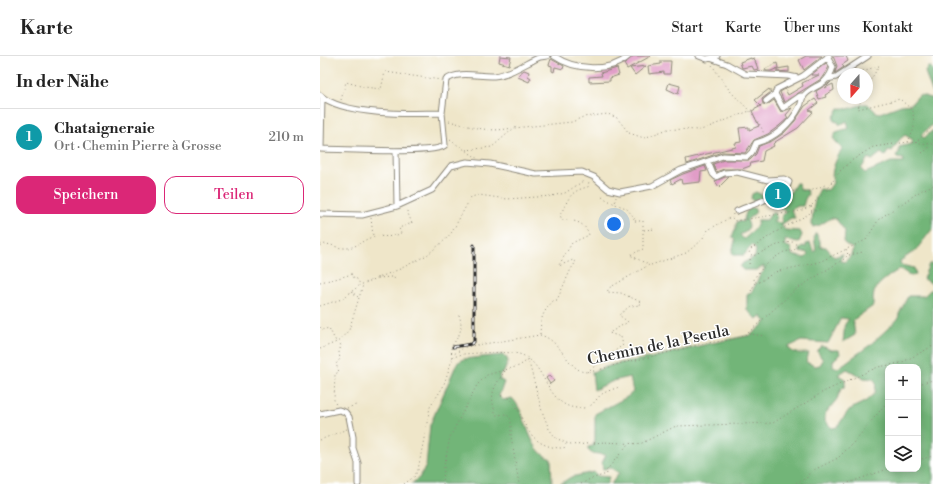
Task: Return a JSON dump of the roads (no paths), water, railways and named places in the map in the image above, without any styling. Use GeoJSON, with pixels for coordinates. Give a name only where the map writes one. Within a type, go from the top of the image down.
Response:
{"type":"FeatureCollection","features":[{"type":"Feature","properties":{"kind":"street"},"geometry":{"type":"LineString","coordinates":[[442,113],[414,114],[362,111],[340,105],[321,96],[320,149],[396,151],[440,149],[445,146],[442,113],[446,80],[451,77],[464,75],[501,75],[540,57],[547,56]]}},
{"type":"Feature","properties":{"kind":"street"},"geometry":{"type":"LineString","coordinates":[[554,56],[566,62],[600,68],[618,64],[629,56]]}},
{"type":"Feature","properties":{"kind":"street"},"geometry":{"type":"LineString","coordinates":[[698,56],[710,58],[727,64],[745,74],[788,76],[798,78]]}},
{"type":"Feature","properties":{"kind":"street"},"geometry":{"type":"LineString","coordinates":[[710,58],[717,56]]}},
{"type":"Feature","properties":{"kind":"street"},"geometry":{"type":"LineString","coordinates":[[775,94],[783,108],[800,96],[804,96],[827,80],[836,77],[868,56]]}},
{"type":"Feature","properties":{"kind":"street"},"geometry":{"type":"LineString","coordinates":[[766,102],[775,94],[777,89],[798,78],[828,57],[833,67],[827,80]]}},
{"type":"Feature","properties":{"kind":"street"},"geometry":{"type":"LineString","coordinates":[[320,214],[349,216],[371,214],[404,204],[432,190],[450,167],[462,163],[490,164],[516,171],[542,175],[581,172],[608,189],[617,192],[652,186],[682,170],[708,162],[729,156],[747,157],[752,152],[756,143],[780,131],[788,123],[800,107],[804,96]]}},
{"type":"Feature","properties":{"kind":"street"},"geometry":{"type":"LineString","coordinates":[[396,151],[397,206]]}},
{"type":"Feature","properties":{"kind":"street"},"geometry":{"type":"LineString","coordinates":[[708,162],[714,176],[737,172],[768,180],[784,179],[789,182],[785,189],[757,205],[737,211]]}},
{"type":"Feature","properties":{"kind":"street"},"geometry":{"type":"LineString","coordinates":[[320,414],[336,410],[344,411],[349,417],[353,448],[358,464],[358,484]]}},
{"type":"Feature","properties":{"kind":"railway"},"geometry":{"type":"LineString","coordinates":[[453,347],[471,344],[474,342],[474,245]]}},
{"type":"Feature","properties":{"kind":"place","name":"Chataigneraie"},"geometry":{"type":"Point","coordinates":[778,195]}}]}
